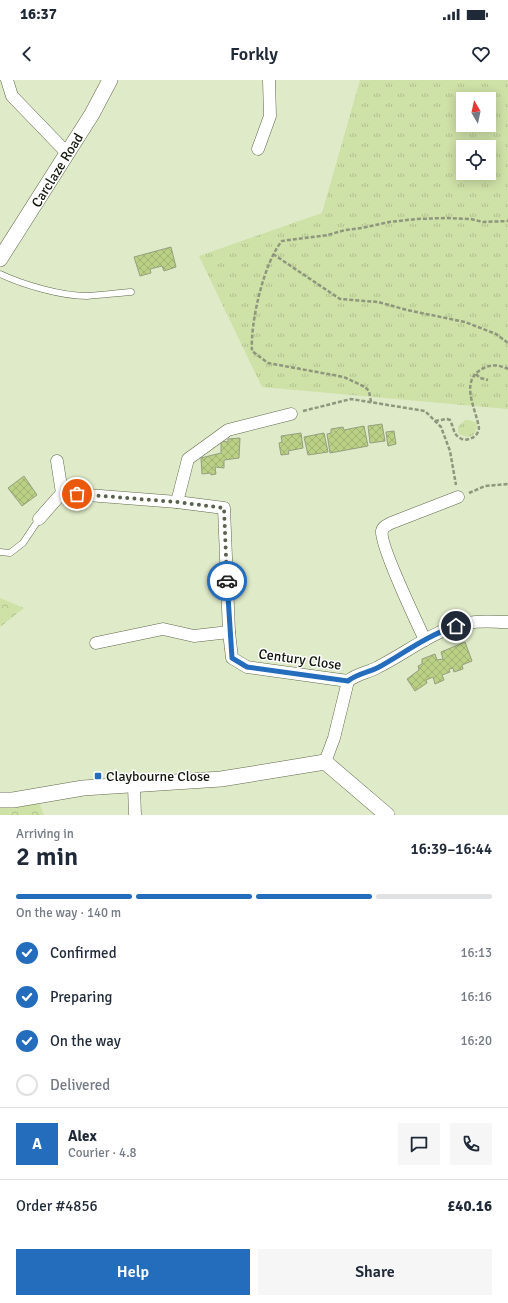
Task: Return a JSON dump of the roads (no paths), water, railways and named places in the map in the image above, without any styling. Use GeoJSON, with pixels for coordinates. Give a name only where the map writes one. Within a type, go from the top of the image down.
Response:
{"type":"FeatureCollection","features":[{"type":"Feature","properties":{"kind":"street"},"geometry":{"type":"LineString","coordinates":[[7,80],[5,94],[17,102],[67,153]]}},
{"type":"Feature","properties":{"kind":"street","name":"Carclaze Road"},"geometry":{"type":"LineString","coordinates":[[0,258],[92,114],[110,80]]}},
{"type":"Feature","properties":{"kind":"street"},"geometry":{"type":"LineString","coordinates":[[258,149],[270,116],[269,80]]}},
{"type":"Feature","properties":{"kind":"street"},"geometry":{"type":"LineString","coordinates":[[62,493],[177,502],[188,459],[228,430],[291,414]]}},
{"type":"Feature","properties":{"kind":"street"},"geometry":{"type":"LineString","coordinates":[[57,461],[62,493]]}},
{"type":"Feature","properties":{"kind":"street"},"geometry":{"type":"LineString","coordinates":[[39,519],[62,493]]}},
{"type":"Feature","properties":{"kind":"street"},"geometry":{"type":"LineString","coordinates":[[425,640],[385,549],[382,532],[385,526],[391,523],[458,497]]}},
{"type":"Feature","properties":{"kind":"street","name":"Century Close"},"geometry":{"type":"LineString","coordinates":[[177,502],[224,508],[229,632],[232,658],[247,667],[348,681]]}},
{"type":"Feature","properties":{"kind":"street","name":"Century Close"},"geometry":{"type":"LineString","coordinates":[[325,762],[334,738],[348,681],[355,676],[377,668],[443,630],[469,623],[508,622]]}},
{"type":"Feature","properties":{"kind":"street"},"geometry":{"type":"LineString","coordinates":[[96,643],[163,629],[194,636],[229,632]]}},
{"type":"Feature","properties":{"kind":"street"},"geometry":{"type":"LineString","coordinates":[[0,800],[13,800],[83,788],[134,786],[221,779],[325,762],[387,815]]}},
{"type":"Feature","properties":{"kind":"street"},"geometry":{"type":"LineString","coordinates":[[134,786],[135,815]]}},
{"type":"Feature","properties":{"kind":"lane"},"geometry":{"type":"LineString","coordinates":[[0,274],[16,282],[68,295],[87,296],[131,292]]}},
{"type":"Feature","properties":{"kind":"lane"},"geometry":{"type":"LineString","coordinates":[[0,552],[10,553],[23,543],[39,519]]}},
{"type":"Feature","properties":{"kind":"place","name":"Claybourne Close"},"geometry":{"type":"Point","coordinates":[98,776]}}]}
